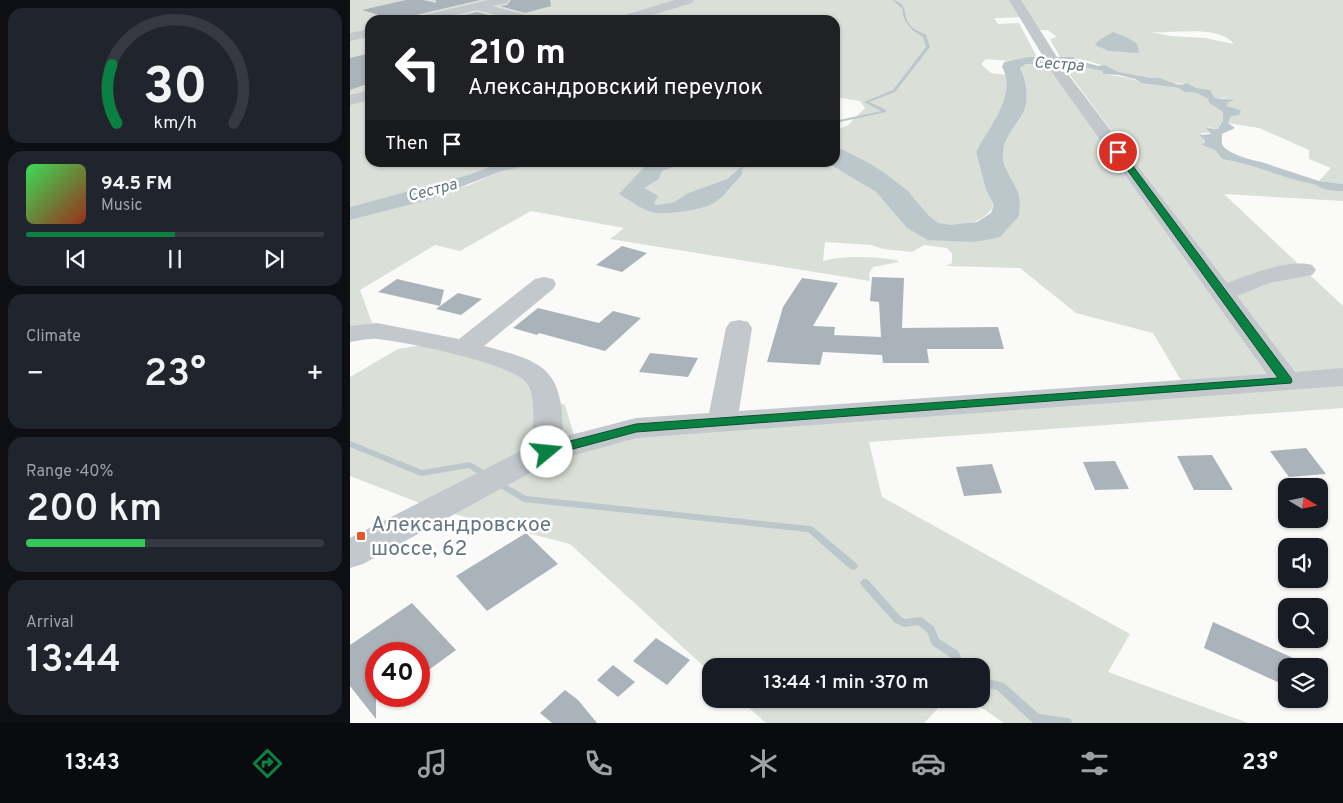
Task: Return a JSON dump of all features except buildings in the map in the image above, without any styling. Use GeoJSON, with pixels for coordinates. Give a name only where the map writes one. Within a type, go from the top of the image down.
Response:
{"type":"FeatureCollection","features":[{"type":"Feature","properties":{"kind":"street"},"geometry":{"type":"LineString","coordinates":[[453,0],[510,15]]}},
{"type":"Feature","properties":{"kind":"street"},"geometry":{"type":"LineString","coordinates":[[441,15],[503,0]]}},
{"type":"Feature","properties":{"kind":"street"},"geometry":{"type":"LineString","coordinates":[[639,15],[688,0]]}},
{"type":"Feature","properties":{"kind":"street"},"geometry":{"type":"LineString","coordinates":[[1015,0],[1060,73],[1287,381]]}},
{"type":"Feature","properties":{"kind":"street"},"geometry":{"type":"LineString","coordinates":[[350,38],[365,34]]}},
{"type":"Feature","properties":{"kind":"street"},"geometry":{"type":"LineString","coordinates":[[350,100],[365,96]]}},
{"type":"Feature","properties":{"kind":"street"},"geometry":{"type":"LineString","coordinates":[[1222,293],[1264,277],[1304,270]]}},
{"type":"Feature","properties":{"kind":"street"},"geometry":{"type":"LineString","coordinates":[[464,350],[544,284]]}},
{"type":"Feature","properties":{"kind":"street"},"geometry":{"type":"LineString","coordinates":[[722,422],[739,328]]}},
{"type":"Feature","properties":{"kind":"street"},"geometry":{"type":"LineString","coordinates":[[350,334],[375,331],[507,360],[525,367],[540,378],[545,396],[533,458]]}},
{"type":"Feature","properties":{"kind":"street"},"geometry":{"type":"LineString","coordinates":[[350,554],[533,458],[636,428],[1343,378]]}},
{"type":"Feature","properties":{"kind":"shaded area"},"geometry":{"type":"Polygon","coordinates":[[[350,0],[1343,0],[1343,184],[1319,181],[1331,168],[1309,159],[1309,150],[1259,128],[1228,123],[1231,115],[1238,114],[1241,110],[1225,106],[1233,101],[1215,98],[1210,90],[1197,88],[1190,84],[1171,83],[1155,77],[1124,74],[1088,61],[1060,57],[1050,39],[1057,37],[1048,30],[1033,30],[1024,17],[994,18],[998,24],[1019,23],[1037,57],[1010,61],[986,59],[981,64],[991,73],[1007,75],[1005,96],[1001,106],[976,152],[986,190],[994,205],[990,211],[978,220],[955,226],[935,222],[907,191],[840,149],[840,129],[848,125],[865,108],[860,101],[840,98],[840,15],[365,15],[365,167],[491,167],[350,207],[350,0]],[[1194,31],[1149,32],[1171,36],[1205,38],[1234,44],[1227,38],[1217,34],[1194,31]]]}},
{"type":"Feature","properties":{"kind":"shaded area"},"geometry":{"type":"Polygon","coordinates":[[[1061,63],[1082,65],[1103,71],[1104,74],[1128,78],[1141,83],[1179,88],[1184,92],[1197,93],[1208,99],[1209,103],[1223,112],[1223,120],[1218,129],[1209,127],[1211,133],[1201,133],[1205,143],[1201,144],[1215,150],[1222,159],[1314,184],[1326,190],[1343,191],[1343,201],[1224,194],[1343,306],[1343,408],[869,442],[882,497],[1130,634],[1108,672],[1248,723],[1004,723],[982,708],[990,708],[990,658],[702,658],[702,665],[570,544],[435,509],[350,476],[350,377],[398,349],[434,343],[507,360],[545,396],[565,405],[576,442],[1185,387],[1153,333],[1076,313],[1020,268],[946,266],[952,263],[952,253],[947,248],[924,245],[912,252],[883,249],[871,245],[825,242],[823,261],[859,257],[896,260],[899,262],[873,267],[869,274],[870,281],[610,239],[624,228],[531,211],[460,251],[435,245],[360,290],[375,331],[350,334],[350,220],[469,185],[502,171],[522,167],[645,167],[628,187],[628,199],[633,203],[658,213],[697,208],[717,201],[720,196],[728,191],[743,173],[742,169],[746,167],[836,167],[876,192],[907,228],[974,242],[1000,236],[1019,197],[1003,160],[1003,148],[1007,137],[1025,108],[1026,90],[1020,68],[1026,64],[1048,64],[1296,377],[1061,63]]]}},
{"type":"Feature","properties":{"kind":"shaded area"},"geometry":{"type":"Polygon","coordinates":[[[668,167],[741,167],[727,179],[688,193],[674,202],[656,205],[644,188],[659,179],[662,171],[668,167]]]}},
{"type":"Feature","properties":{"kind":"shaded area"},"geometry":{"type":"Polygon","coordinates":[[[749,708],[938,708],[924,723],[766,723],[749,708]]]}},
{"type":"Feature","properties":{"kind":"water"},"geometry":{"type":"Polygon","coordinates":[[[1113,32],[1137,44],[1139,53],[1109,51],[1095,45],[1113,32]]]}},
{"type":"Feature","properties":{"kind":"water","name":"Сестра"},"geometry":{"type":"Polygon","coordinates":[[[1029,57],[1073,57],[1098,66],[1105,65],[1118,72],[1160,78],[1178,84],[1187,83],[1197,88],[1210,90],[1215,98],[1234,100],[1226,106],[1241,110],[1239,115],[1231,116],[1228,123],[1235,128],[1222,134],[1222,144],[1226,149],[1240,156],[1319,181],[1343,184],[1343,191],[1326,190],[1313,184],[1222,159],[1215,150],[1200,144],[1205,143],[1205,140],[1199,135],[1211,134],[1206,128],[1218,129],[1223,120],[1223,112],[1209,103],[1208,99],[1197,93],[1184,92],[1179,88],[1141,83],[1135,79],[1103,74],[1103,71],[1071,64],[1026,64],[1020,68],[1027,96],[1025,108],[1007,137],[1003,154],[1007,171],[1020,199],[1019,216],[1000,237],[974,242],[928,240],[907,228],[876,192],[835,167],[840,167],[840,148],[886,174],[908,191],[929,216],[938,223],[951,225],[977,222],[991,213],[994,205],[986,190],[976,152],[1000,111],[1004,99],[1006,77],[1002,67],[1004,62],[1029,57]]]}},
{"type":"Feature","properties":{"kind":"water","name":"Сестра"},"geometry":{"type":"Polygon","coordinates":[[[490,167],[522,167],[502,171],[427,200],[350,220],[350,207],[471,174],[490,167]]]}},
{"type":"Feature","properties":{"kind":"water"},"geometry":{"type":"Polygon","coordinates":[[[644,167],[673,167],[662,171],[659,179],[644,188],[658,196],[654,203],[656,205],[674,202],[688,193],[727,179],[741,167],[746,167],[742,169],[743,173],[718,200],[694,210],[657,213],[637,205],[619,194],[644,167]]]}},
{"type":"Feature","properties":{"kind":"waterway"},"geometry":{"type":"LineString","coordinates":[[840,121],[885,111],[866,102],[894,91],[928,47],[925,36],[909,26],[905,19],[903,8],[893,0]]}},
{"type":"Feature","properties":{"kind":"waterway"},"geometry":{"type":"LineString","coordinates":[[350,444],[421,473],[470,465],[487,476]]}},
{"type":"Feature","properties":{"kind":"waterway"},"geometry":{"type":"LineString","coordinates":[[498,483],[524,499],[810,529],[853,566]]}},
{"type":"Feature","properties":{"kind":"waterway"},"geometry":{"type":"LineString","coordinates":[[865,583],[898,620],[905,623],[920,621],[931,630],[935,642],[954,654],[956,658]]}},
{"type":"Feature","properties":{"kind":"waterway"},"geometry":{"type":"LineString","coordinates":[[990,684],[1000,686],[1037,719],[1067,723]]}},
{"type":"Feature","properties":{"kind":"place","name":"Александровское шоссе, 62"},"geometry":{"type":"Point","coordinates":[361,536]}},
{"type":"Feature","properties":{"kind":"route"},"geometry":{"type":"LineString","coordinates":[[547,452],[598,436],[636,428],[1287,381],[1118,152]]}}]}
